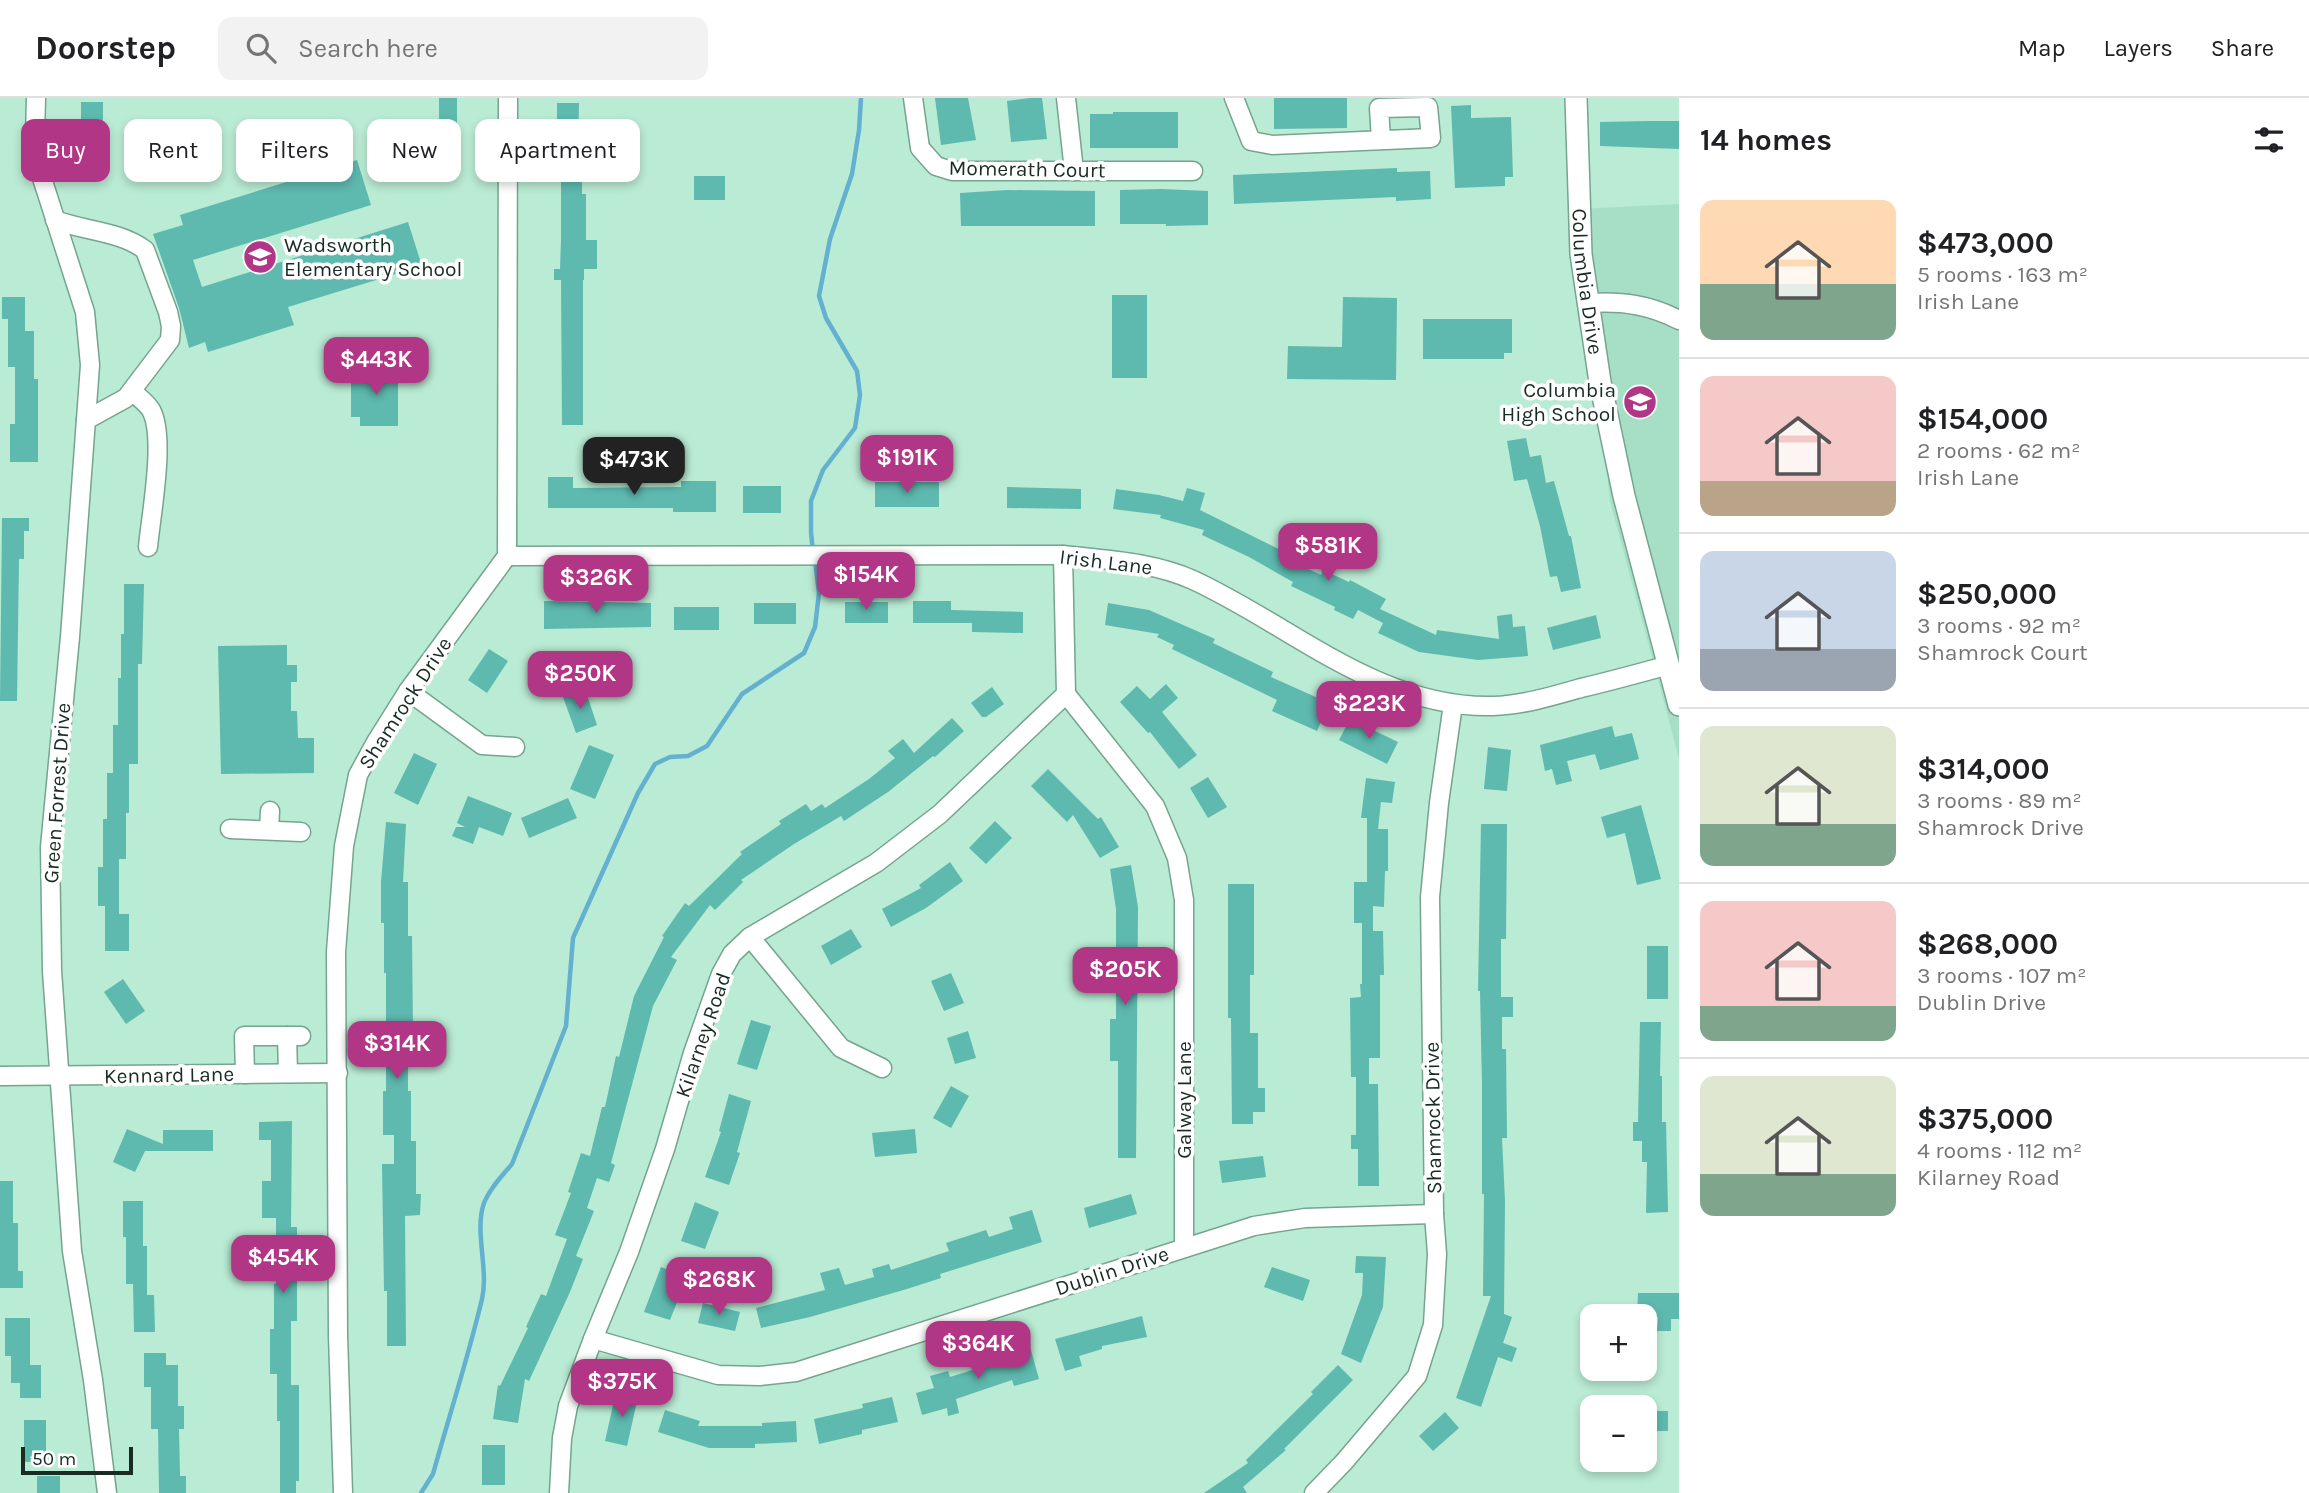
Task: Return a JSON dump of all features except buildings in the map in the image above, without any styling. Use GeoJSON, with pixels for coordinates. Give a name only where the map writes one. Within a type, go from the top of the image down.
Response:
{"type":"FeatureCollection","features":[{"type":"Feature","properties":{"kind":"main road","name":"Columbia Drive"},"geometry":{"type":"LineString","coordinates":[[1576,98],[1581,254],[1600,382],[1624,496],[1679,705]]}},
{"type":"Feature","properties":{"kind":"street","name":"Green Forrest Drive"},"geometry":{"type":"LineString","coordinates":[[36,98],[35,137],[41,175],[85,312],[90,365],[70,637],[50,847],[52,971],[72,1251],[93,1380],[107,1493]]}},
{"type":"Feature","properties":{"kind":"street"},"geometry":{"type":"LineString","coordinates":[[507,556],[508,98]]}},
{"type":"Feature","properties":{"kind":"street","name":"Momerath Court"},"geometry":{"type":"LineString","coordinates":[[913,98],[920,148],[936,166],[952,171],[1193,172]]}},
{"type":"Feature","properties":{"kind":"street"},"geometry":{"type":"LineString","coordinates":[[1066,98],[1074,171]]}},
{"type":"Feature","properties":{"kind":"street"},"geometry":{"type":"LineString","coordinates":[[1234,98],[1251,141],[1272,145],[1381,140]]}},
{"type":"Feature","properties":{"kind":"street"},"geometry":{"type":"LineString","coordinates":[[55,220],[125,238],[145,250],[171,326],[170,340],[126,398],[86,420]]}},
{"type":"Feature","properties":{"kind":"street"},"geometry":{"type":"LineString","coordinates":[[1590,303],[1611,301],[1656,308],[1679,320]]}},
{"type":"Feature","properties":{"kind":"street"},"geometry":{"type":"LineString","coordinates":[[132,391],[150,408],[157,424],[148,547]]}},
{"type":"Feature","properties":{"kind":"street"},"geometry":{"type":"LineString","coordinates":[[1063,555],[1066,694]]}},
{"type":"Feature","properties":{"kind":"street","name":"Irish Lane"},"geometry":{"type":"LineString","coordinates":[[507,556],[1063,555],[1157,567],[1191,579],[1242,605],[1368,678],[1428,700],[1453,704],[1494,706],[1538,700],[1669,665]]}},
{"type":"Feature","properties":{"kind":"street","name":"Shamrock Drive"},"geometry":{"type":"LineString","coordinates":[[343,1493],[338,1335],[336,952],[344,846],[358,775],[408,691],[507,556]]}},
{"type":"Feature","properties":{"kind":"street"},"geometry":{"type":"LineString","coordinates":[[408,691],[482,745],[514,747]]}},
{"type":"Feature","properties":{"kind":"street","name":"Kilarney Road"},"geometry":{"type":"LineString","coordinates":[[559,1493],[562,1438],[568,1406],[666,1149],[693,1053],[721,974],[732,954],[750,937],[876,863],[940,814],[1066,694]]}},
{"type":"Feature","properties":{"kind":"street","name":"Galway Lane"},"geometry":{"type":"LineString","coordinates":[[1066,694],[1155,806],[1177,858],[1184,900],[1184,1248]]}},
{"type":"Feature","properties":{"kind":"street","name":"Shamrock Drive"},"geometry":{"type":"LineString","coordinates":[[1314,1493],[1345,1462],[1417,1376],[1433,1325],[1437,1254],[1434,1214],[1430,897],[1439,803],[1453,704]]}},
{"type":"Feature","properties":{"kind":"street"},"geometry":{"type":"LineString","coordinates":[[269,830],[270,811]]}},
{"type":"Feature","properties":{"kind":"street"},"geometry":{"type":"LineString","coordinates":[[230,829],[301,832]]}},
{"type":"Feature","properties":{"kind":"street"},"geometry":{"type":"LineString","coordinates":[[750,937],[841,1048],[882,1068]]}},
{"type":"Feature","properties":{"kind":"street"},"geometry":{"type":"LineString","coordinates":[[245,1074],[244,1036],[294,1036],[288,1073]]}},
{"type":"Feature","properties":{"kind":"street","name":"Kennard Lane"},"geometry":{"type":"LineString","coordinates":[[0,1076],[338,1073]]}},
{"type":"Feature","properties":{"kind":"street","name":"Dublin Drive"},"geometry":{"type":"LineString","coordinates":[[593,1339],[718,1375],[760,1376],[796,1372],[1254,1226],[1305,1218],[1434,1214]]}},
{"type":"Feature","properties":{"kind":"shaded area","name":"Columbia High School"},"geometry":{"type":"Polygon","coordinates":[[[1679,204],[1679,758],[1610,501],[1580,209],[1679,204]]]}},
{"type":"Feature","properties":{"kind":"waterway"},"geometry":{"type":"LineString","coordinates":[[813,552],[811,501],[823,470],[855,428],[860,395],[857,371],[826,318],[819,296],[830,239],[852,174],[861,98]]}},
{"type":"Feature","properties":{"kind":"waterway"},"geometry":{"type":"LineString","coordinates":[[421,1493],[433,1474],[482,1299],[484,1275],[480,1226],[484,1203],[512,1164],[566,1026],[573,938],[638,793],[655,764],[670,757],[688,756],[707,746],[742,694],[804,653],[815,627],[819,593],[815,560]]}},
{"type":"Feature","properties":{"kind":"place","name":"Wadsworth Elementary School"},"geometry":{"type":"Point","coordinates":[260,257]}},
{"type":"Feature","properties":{"kind":"place","name":"Columbia High School"},"geometry":{"type":"Point","coordinates":[1640,402]}}]}
